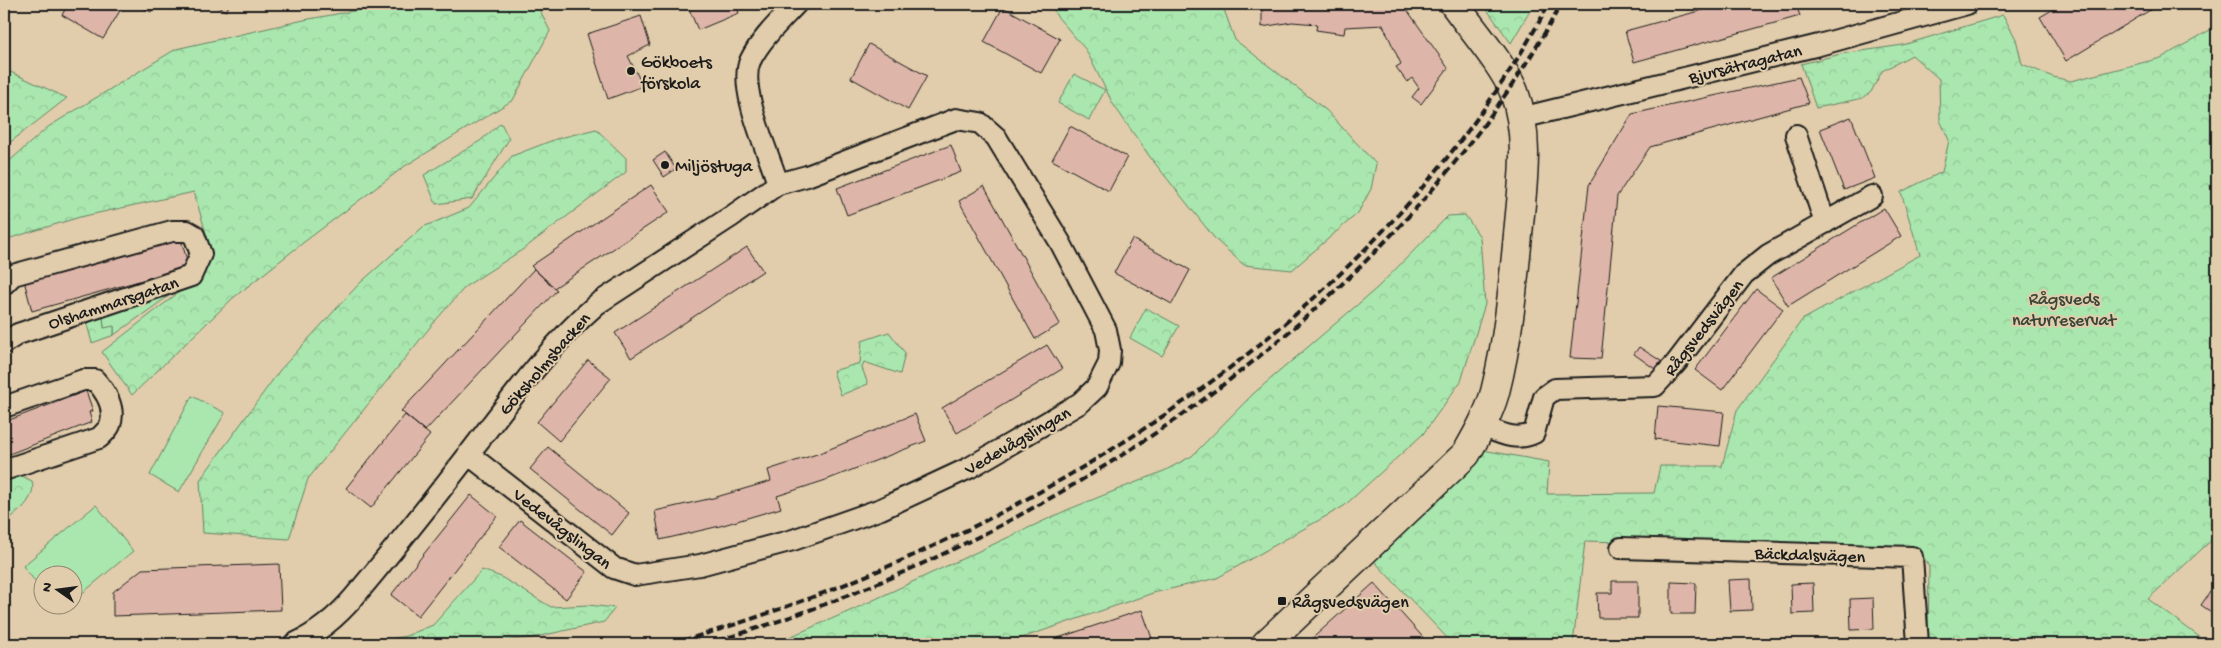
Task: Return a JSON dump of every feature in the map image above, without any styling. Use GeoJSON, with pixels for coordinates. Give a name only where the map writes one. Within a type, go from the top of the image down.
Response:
{"type":"FeatureCollection","features":[{"type":"Feature","properties":{"kind":"street"},"geometry":{"type":"LineString","coordinates":[[778,184],[746,82],[750,61],[759,46],[796,4]]}},
{"type":"Feature","properties":{"kind":"street"},"geometry":{"type":"LineString","coordinates":[[1266,644],[1466,454],[1482,426],[1494,394],[1507,333],[1525,164],[1521,118],[1514,91],[1454,4]]}},
{"type":"Feature","properties":{"kind":"street","name":"Bjursätragatan"},"geometry":{"type":"LineString","coordinates":[[1521,118],[1819,45],[1967,4]]}},
{"type":"Feature","properties":{"kind":"street","name":"Vedevågslingan"},"geometry":{"type":"LineString","coordinates":[[468,454],[614,568],[635,575],[648,574],[700,565],[793,540],[881,509],[970,468],[1080,403],[1097,387],[1109,362],[1110,350],[1106,330],[1055,234],[996,137],[980,123],[956,119],[807,176],[778,184]]}},
{"type":"Feature","properties":{"kind":"street"},"geometry":{"type":"LineString","coordinates":[[1796,135],[1825,223]]}},
{"type":"Feature","properties":{"kind":"street","name":"Göksholmsbacken"},"geometry":{"type":"LineString","coordinates":[[294,644],[312,636],[345,608],[553,347],[591,309],[778,184]]}},
{"type":"Feature","properties":{"kind":"street","name":"Rågsvedsvägen"},"geometry":{"type":"LineString","coordinates":[[1482,426],[1512,438],[1526,437],[1534,433],[1544,397],[1555,389],[1655,386],[1676,363],[1744,274],[1768,254],[1872,196]]}},
{"type":"Feature","properties":{"kind":"street","name":"Olshammarsgatan"},"geometry":{"type":"LineString","coordinates":[[4,284],[13,275],[172,232],[187,231],[194,235],[201,254],[191,276],[18,334],[4,343]]}},
{"type":"Feature","properties":{"kind":"street"},"geometry":{"type":"LineString","coordinates":[[4,407],[83,380],[95,380],[103,389],[111,406],[110,426],[99,438],[4,470]]}},
{"type":"Feature","properties":{"kind":"street","name":"Bäckdalsvägen"},"geometry":{"type":"LineString","coordinates":[[1621,548],[1912,557],[1918,644]]}},
{"type":"Feature","properties":{"kind":"green space"},"geometry":{"type":"Polygon","coordinates":[[[391,4],[537,4],[550,31],[513,100],[405,166],[304,242],[233,298],[132,395],[102,352],[191,283],[212,254],[194,192],[80,217],[4,240],[4,166],[48,127],[176,49],[304,20],[391,4]]]}},
{"type":"Feature","properties":{"kind":"green space"},"geometry":{"type":"Polygon","coordinates":[[[1051,4],[1222,4],[1235,40],[1326,110],[1376,164],[1371,189],[1358,213],[1292,270],[1244,265],[1216,240],[1150,157],[1113,104],[1086,50],[1056,15],[1051,4]]]}},
{"type":"Feature","properties":{"kind":"green space"},"geometry":{"type":"Polygon","coordinates":[[[1483,4],[1534,4],[1511,43],[1483,4]]]}},
{"type":"Feature","properties":{"kind":"green space","name":"Rågsveds naturreservat"},"geometry":{"type":"Polygon","coordinates":[[[2003,15],[2016,39],[2022,64],[2053,77],[2071,81],[2161,58],[2217,26],[2217,535],[2148,599],[2209,644],[1928,644],[1929,567],[1920,550],[1585,541],[1573,644],[1453,644],[1372,559],[1477,449],[1549,462],[1547,494],[1654,493],[1660,466],[1722,466],[1737,410],[1802,320],[1920,255],[1901,192],[1942,172],[1949,140],[1940,120],[1939,79],[1912,55],[1882,71],[1871,92],[1863,98],[1816,108],[1801,64],[1841,54],[1903,45],[2003,15]]]}},
{"type":"Feature","properties":{"kind":"green space"},"geometry":{"type":"Polygon","coordinates":[[[4,69],[67,98],[4,147],[4,69]]]}},
{"type":"Feature","properties":{"kind":"green space"},"geometry":{"type":"Polygon","coordinates":[[[1074,74],[1105,90],[1089,120],[1058,103],[1074,74]]]}},
{"type":"Feature","properties":{"kind":"green space"},"geometry":{"type":"Polygon","coordinates":[[[501,123],[509,139],[472,199],[436,204],[424,175],[480,141],[501,123]]]}},
{"type":"Feature","properties":{"kind":"green space"},"geometry":{"type":"Polygon","coordinates":[[[596,129],[626,158],[626,172],[522,250],[466,286],[435,321],[308,479],[289,539],[203,533],[200,480],[280,370],[359,284],[423,227],[469,208],[512,156],[556,139],[596,129]]]}},
{"type":"Feature","properties":{"kind":"green space"},"geometry":{"type":"Polygon","coordinates":[[[1465,215],[1480,237],[1485,304],[1461,381],[1423,434],[1344,506],[1217,578],[1153,593],[1004,644],[773,644],[850,611],[1067,510],[1164,471],[1192,456],[1253,394],[1377,288],[1448,216],[1465,215]]]}},
{"type":"Feature","properties":{"kind":"green space"},"geometry":{"type":"Polygon","coordinates":[[[177,290],[114,335],[114,327],[104,329],[103,314],[177,290]]]}},
{"type":"Feature","properties":{"kind":"green space"},"geometry":{"type":"Polygon","coordinates":[[[1146,308],[1179,326],[1162,356],[1130,338],[1146,308]]]}},
{"type":"Feature","properties":{"kind":"green space"},"geometry":{"type":"Polygon","coordinates":[[[103,314],[104,328],[114,326],[114,335],[92,343],[85,317],[103,314]]]}},
{"type":"Feature","properties":{"kind":"green space"},"geometry":{"type":"Polygon","coordinates":[[[889,332],[905,353],[900,374],[864,362],[862,368],[868,384],[841,395],[833,371],[860,363],[862,341],[889,332]]]}},
{"type":"Feature","properties":{"kind":"green space"},"geometry":{"type":"Polygon","coordinates":[[[192,396],[225,413],[179,492],[150,475],[192,396]]]}},
{"type":"Feature","properties":{"kind":"green space"},"geometry":{"type":"Polygon","coordinates":[[[22,476],[32,481],[32,494],[15,515],[4,522],[4,480],[22,476]]]}},
{"type":"Feature","properties":{"kind":"green space"},"geometry":{"type":"Polygon","coordinates":[[[96,505],[133,551],[82,594],[82,566],[32,566],[32,577],[23,566],[96,505]]]}},
{"type":"Feature","properties":{"kind":"green space"},"geometry":{"type":"Polygon","coordinates":[[[482,570],[501,577],[551,607],[588,605],[615,608],[604,622],[531,638],[468,644],[364,644],[406,636],[433,625],[482,570]]]}},
{"type":"Feature","properties":{"kind":"building"},"geometry":{"type":"Polygon","coordinates":[[[68,4],[124,4],[103,39],[62,15],[68,4]]]}},
{"type":"Feature","properties":{"kind":"building"},"geometry":{"type":"Polygon","coordinates":[[[143,4],[156,4],[151,12],[141,7],[143,4]]]}},
{"type":"Feature","properties":{"kind":"building"},"geometry":{"type":"Polygon","coordinates":[[[211,4],[230,4],[226,11],[211,4]]]}},
{"type":"Feature","properties":{"kind":"building"},"geometry":{"type":"Polygon","coordinates":[[[687,4],[735,4],[739,13],[698,30],[687,4]]]}},
{"type":"Feature","properties":{"kind":"building"},"geometry":{"type":"Polygon","coordinates":[[[1262,4],[1403,4],[1448,68],[1421,104],[1412,97],[1419,88],[1412,78],[1407,82],[1396,67],[1401,64],[1383,25],[1345,27],[1344,34],[1316,30],[1317,24],[1292,22],[1262,27],[1262,4]]]}},
{"type":"Feature","properties":{"kind":"building"},"geometry":{"type":"Polygon","coordinates":[[[1725,4],[1796,4],[1800,16],[1634,62],[1625,31],[1725,4]]]}},
{"type":"Feature","properties":{"kind":"building"},"geometry":{"type":"Polygon","coordinates":[[[1826,4],[1841,4],[1827,7],[1826,4]]]}},
{"type":"Feature","properties":{"kind":"building"},"geometry":{"type":"Polygon","coordinates":[[[2062,4],[2160,4],[2066,61],[2040,17],[2062,4]]]}},
{"type":"Feature","properties":{"kind":"building"},"geometry":{"type":"Polygon","coordinates":[[[1003,7],[1060,39],[1041,73],[984,42],[1003,7]]]}},
{"type":"Feature","properties":{"kind":"building"},"geometry":{"type":"Polygon","coordinates":[[[641,16],[650,45],[628,56],[643,86],[608,99],[587,34],[641,16]]]}},
{"type":"Feature","properties":{"kind":"building"},"geometry":{"type":"Polygon","coordinates":[[[869,44],[927,76],[908,110],[851,78],[869,44]]]}},
{"type":"Feature","properties":{"kind":"building"},"geometry":{"type":"Polygon","coordinates":[[[1799,77],[1809,103],[1650,147],[1617,196],[1601,359],[1570,358],[1589,185],[1632,114],[1799,77]]]}},
{"type":"Feature","properties":{"kind":"building"},"geometry":{"type":"Polygon","coordinates":[[[1851,117],[1875,178],[1844,190],[1820,129],[1851,117]]]}},
{"type":"Feature","properties":{"kind":"building"},"geometry":{"type":"Polygon","coordinates":[[[1070,126],[1127,157],[1109,191],[1052,160],[1070,126]]]}},
{"type":"Feature","properties":{"kind":"building"},"geometry":{"type":"Polygon","coordinates":[[[951,145],[961,172],[847,215],[837,188],[951,145]]]}},
{"type":"Feature","properties":{"kind":"building","name":"Miljöstuga"},"geometry":{"type":"Polygon","coordinates":[[[665,152],[676,169],[664,177],[653,160],[665,152]]]}},
{"type":"Feature","properties":{"kind":"building"},"geometry":{"type":"Polygon","coordinates":[[[651,185],[669,212],[554,288],[531,266],[651,185]]]}},
{"type":"Feature","properties":{"kind":"building"},"geometry":{"type":"Polygon","coordinates":[[[984,186],[1060,324],[1035,339],[959,201],[984,186]]]}},
{"type":"Feature","properties":{"kind":"building"},"geometry":{"type":"Polygon","coordinates":[[[1884,208],[1901,236],[1788,306],[1771,278],[1884,208]]]}},
{"type":"Feature","properties":{"kind":"building"},"geometry":{"type":"Polygon","coordinates":[[[179,233],[189,267],[32,311],[23,277],[179,233]]]}},
{"type":"Feature","properties":{"kind":"building"},"geometry":{"type":"Polygon","coordinates":[[[1132,239],[1190,270],[1172,304],[1114,273],[1132,239]]]}},
{"type":"Feature","properties":{"kind":"building"},"geometry":{"type":"Polygon","coordinates":[[[747,247],[763,271],[631,358],[615,333],[747,247]]]}},
{"type":"Feature","properties":{"kind":"building"},"geometry":{"type":"Polygon","coordinates":[[[534,269],[557,290],[425,431],[401,411],[534,269]]]}},
{"type":"Feature","properties":{"kind":"building"},"geometry":{"type":"Polygon","coordinates":[[[1756,289],[1783,309],[1722,390],[1695,370],[1756,289]]]}},
{"type":"Feature","properties":{"kind":"building"},"geometry":{"type":"Polygon","coordinates":[[[1047,345],[1062,369],[957,433],[942,408],[1047,345]]]}},
{"type":"Feature","properties":{"kind":"building"},"geometry":{"type":"Polygon","coordinates":[[[1639,347],[1661,361],[1655,369],[1634,354],[1639,347]]]}},
{"type":"Feature","properties":{"kind":"building"},"geometry":{"type":"Polygon","coordinates":[[[588,360],[611,378],[559,441],[537,422],[588,360]]]}},
{"type":"Feature","properties":{"kind":"building"},"geometry":{"type":"Polygon","coordinates":[[[86,391],[93,411],[89,412],[92,422],[4,456],[4,422],[86,391]]]}},
{"type":"Feature","properties":{"kind":"building"},"geometry":{"type":"Polygon","coordinates":[[[1658,406],[1724,412],[1720,446],[1655,439],[1658,406]]]}},
{"type":"Feature","properties":{"kind":"building"},"geometry":{"type":"Polygon","coordinates":[[[915,414],[926,441],[826,480],[777,496],[781,508],[720,526],[660,540],[655,511],[713,498],[771,481],[768,470],[820,453],[915,414]]]}},
{"type":"Feature","properties":{"kind":"building"},"geometry":{"type":"Polygon","coordinates":[[[405,415],[430,435],[371,508],[346,488],[405,415]]]}},
{"type":"Feature","properties":{"kind":"building"},"geometry":{"type":"Polygon","coordinates":[[[548,447],[629,513],[612,535],[530,469],[548,447]]]}},
{"type":"Feature","properties":{"kind":"building"},"geometry":{"type":"Polygon","coordinates":[[[471,495],[497,516],[418,616],[391,595],[471,495]]]}},
{"type":"Feature","properties":{"kind":"building"},"geometry":{"type":"Polygon","coordinates":[[[520,520],[587,572],[566,599],[499,547],[520,520]]]}},
{"type":"Feature","properties":{"kind":"building"},"geometry":{"type":"Polygon","coordinates":[[[279,564],[281,610],[113,616],[113,592],[142,569],[279,564]]]}},
{"type":"Feature","properties":{"kind":"building"},"geometry":{"type":"Polygon","coordinates":[[[1751,579],[1752,610],[1730,611],[1728,580],[1751,579]]]}},
{"type":"Feature","properties":{"kind":"building"},"geometry":{"type":"Polygon","coordinates":[[[1612,581],[1638,581],[1638,618],[1598,618],[1597,593],[1612,593],[1612,581]]]}},
{"type":"Feature","properties":{"kind":"building"},"geometry":{"type":"Polygon","coordinates":[[[1671,582],[1696,583],[1695,614],[1671,614],[1671,582]]]}},
{"type":"Feature","properties":{"kind":"building"},"geometry":{"type":"Polygon","coordinates":[[[2217,582],[2217,616],[2201,605],[2217,582]]]}},
{"type":"Feature","properties":{"kind":"building"},"geometry":{"type":"Polygon","coordinates":[[[1374,583],[1429,644],[1306,644],[1374,583]]]}},
{"type":"Feature","properties":{"kind":"building"},"geometry":{"type":"Polygon","coordinates":[[[1813,583],[1814,613],[1792,614],[1791,584],[1813,583]]]}},
{"type":"Feature","properties":{"kind":"building"},"geometry":{"type":"Polygon","coordinates":[[[1873,598],[1874,629],[1851,630],[1850,599],[1873,598]]]}},
{"type":"Feature","properties":{"kind":"building"},"geometry":{"type":"Polygon","coordinates":[[[1142,610],[1154,644],[1040,644],[1142,610]]]}},
{"type":"Feature","properties":{"kind":"railway"},"geometry":{"type":"LineString","coordinates":[[671,644],[800,602],[929,548],[1054,484],[1174,408],[1286,323],[1387,226],[1476,120],[1549,4]]}},
{"type":"Feature","properties":{"kind":"railway"},"geometry":{"type":"LineString","coordinates":[[706,644],[832,601],[958,547],[1080,481],[1196,405],[1305,318],[1403,222],[1490,117],[1561,4]]}},
{"type":"Feature","properties":{"kind":"place","name":"Gökboets förskola"},"geometry":{"type":"Point","coordinates":[631,71]}},
{"type":"Feature","properties":{"kind":"place","name":"Miljöstuga"},"geometry":{"type":"Point","coordinates":[665,165]}},
{"type":"Feature","properties":{"kind":"place","name":"Rågsvedsvägen"},"geometry":{"type":"Point","coordinates":[1282,601]}}]}
